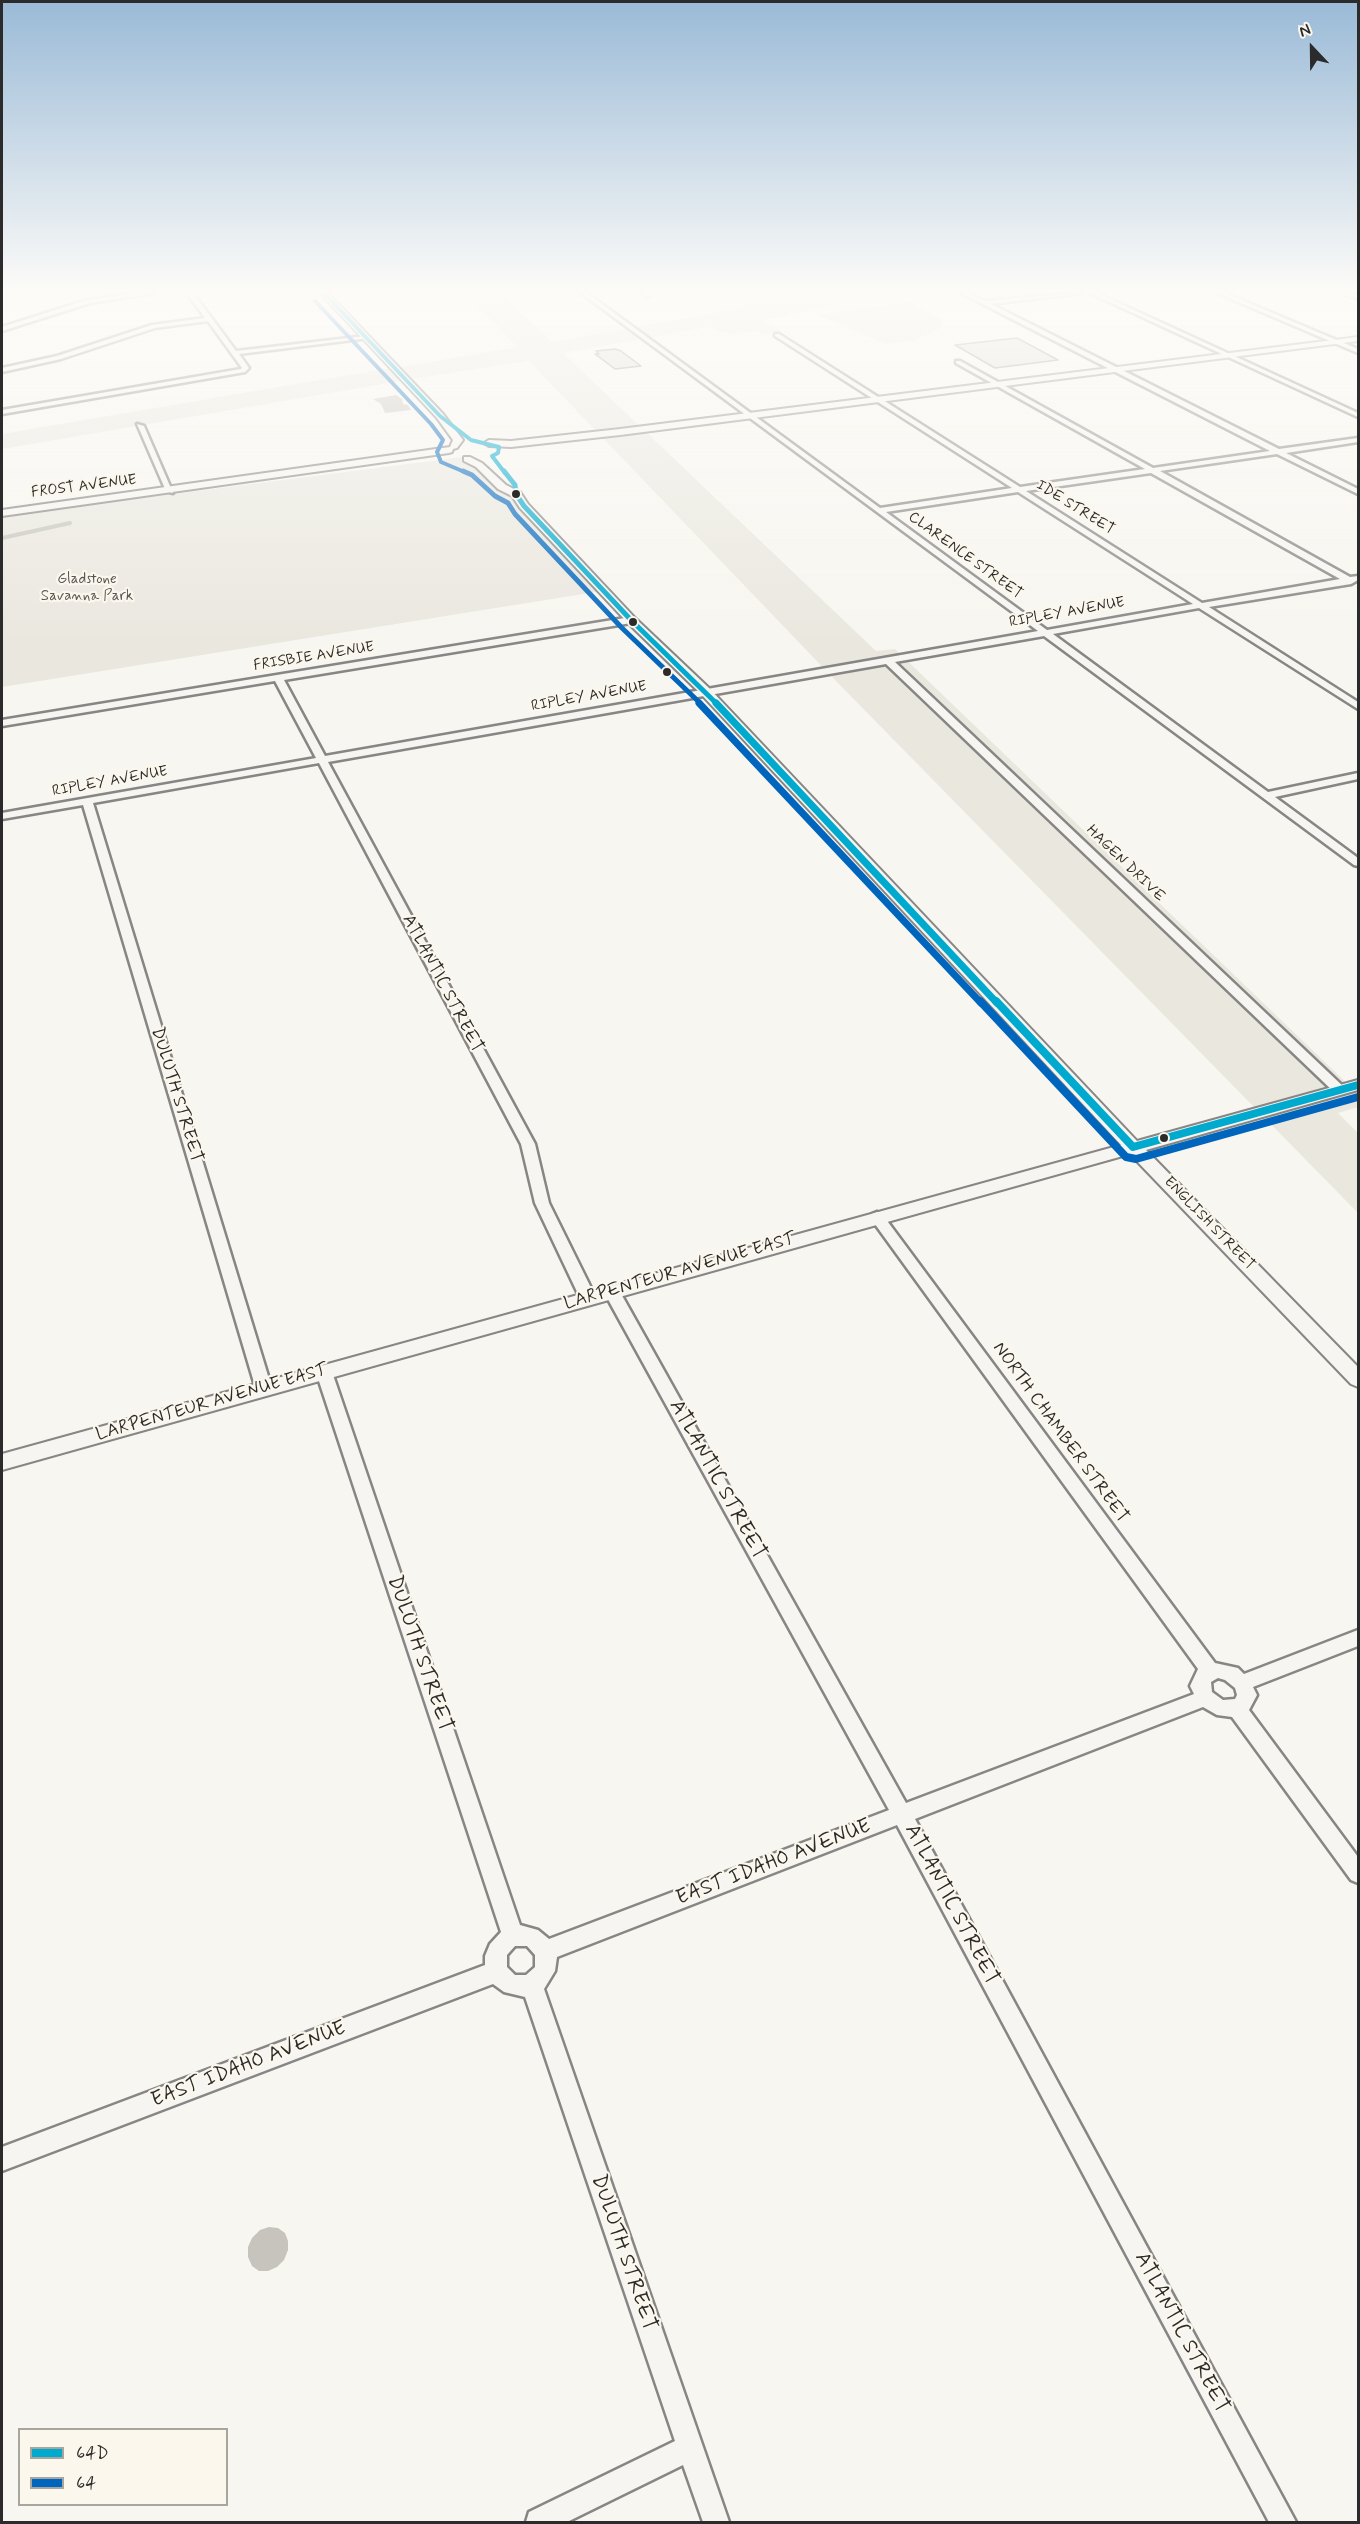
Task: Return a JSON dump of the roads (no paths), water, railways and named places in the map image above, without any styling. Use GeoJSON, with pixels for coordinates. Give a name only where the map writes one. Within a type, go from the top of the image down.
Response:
{"type":"FeatureCollection","features":[{"type":"Feature","properties":{"kind":"street"},"geometry":{"type":"LineString","coordinates":[[435,411],[458,440],[457,453]]}},
{"type":"Feature","properties":{"kind":"street","name":"CLARENCE STREET"},"geometry":{"type":"LineString","coordinates":[[745,411],[1359,863]]}},
{"type":"Feature","properties":{"kind":"street"},"geometry":{"type":"LineString","coordinates":[[440,416],[467,438],[485,443],[511,444],[793,411]]}},
{"type":"Feature","properties":{"kind":"street","name":"IDE STREET"},"geometry":{"type":"LineString","coordinates":[[896,411],[1359,706]]}},
{"type":"Feature","properties":{"kind":"street"},"geometry":{"type":"LineString","coordinates":[[1045,411],[1353,578],[1359,585]]}},
{"type":"Feature","properties":{"kind":"street"},"geometry":{"type":"LineString","coordinates":[[1197,411],[1359,492]]}},
{"type":"Feature","properties":{"kind":"street"},"geometry":{"type":"LineString","coordinates":[[140,426],[170,491]]}},
{"type":"Feature","properties":{"kind":"street"},"geometry":{"type":"LineString","coordinates":[[457,453],[495,455],[620,432]]}},
{"type":"Feature","properties":{"kind":"street"},"geometry":{"type":"LineString","coordinates":[[880,510],[1359,440]]}},
{"type":"Feature","properties":{"kind":"street"},"geometry":{"type":"LineString","coordinates":[[457,453],[485,443]]}},
{"type":"Feature","properties":{"kind":"street","name":"ENGLISH STREET"},"geometry":{"type":"LineString","coordinates":[[485,443],[499,447],[495,455],[515,485],[516,494],[524,506],[631,620],[705,692],[968,968],[1133,1147],[1359,1379]]}},
{"type":"Feature","properties":{"kind":"street","name":"ENGLISH STREET"},"geometry":{"type":"LineString","coordinates":[[457,453],[479,465],[502,487],[516,494]]}},
{"type":"Feature","properties":{"kind":"street","name":"FROST AVENUE"},"geometry":{"type":"LineString","coordinates":[[2,513],[191,490],[457,453]]}},
{"type":"Feature","properties":{"kind":"street","name":"RIPLEY AVENUE"},"geometry":{"type":"LineString","coordinates":[[2,816],[1353,578]]}},
{"type":"Feature","properties":{"kind":"street","name":"FRISBIE AVENUE"},"geometry":{"type":"LineString","coordinates":[[2,723],[631,620]]}},
{"type":"Feature","properties":{"kind":"street","name":"HAGEN DRIVE"},"geometry":{"type":"LineString","coordinates":[[888,660],[1340,1090]]}},
{"type":"Feature","properties":{"kind":"street","name":"ATLANTIC STREET"},"geometry":{"type":"LineString","coordinates":[[278,678],[528,1144],[542,1203],[588,1298]]}},
{"type":"Feature","properties":{"kind":"street"},"geometry":{"type":"LineString","coordinates":[[1267,795],[1359,776]]}},
{"type":"Feature","properties":{"kind":"street","name":"DULUTH STREET"},"geometry":{"type":"LineString","coordinates":[[87,802],[264,1389]]}},
{"type":"Feature","properties":{"kind":"street","name":"LARPENTEUR AVENUE EAST"},"geometry":{"type":"LineString","coordinates":[[2,1462],[877,1217],[1359,1085]]}},
{"type":"Feature","properties":{"kind":"street","name":"NORTH CHAMBER STREET"},"geometry":{"type":"LineString","coordinates":[[877,1217],[1211,1672]]}},
{"type":"Feature","properties":{"kind":"street","name":"ATLANTIC STREET"},"geometry":{"type":"LineString","coordinates":[[612,1292],[902,1814],[1283,2523]]}},
{"type":"Feature","properties":{"kind":"street","name":"DULUTH STREET"},"geometry":{"type":"LineString","coordinates":[[324,1372],[513,1937]]}},
{"type":"Feature","properties":{"kind":"street"},"geometry":{"type":"LineString","coordinates":[[1242,1683],[1359,1638]]}},
{"type":"Feature","properties":{"kind":"street"},"geometry":{"type":"LineString","coordinates":[[1224,1671],[1242,1683],[1247,1695],[1242,1705],[1237,1708],[1217,1707],[1205,1698],[1200,1686],[1205,1675],[1224,1671]]}},
{"type":"Feature","properties":{"kind":"street","name":"EAST IDAHO AVENUE"},"geometry":{"type":"LineString","coordinates":[[545,1951],[1205,1698]]}},
{"type":"Feature","properties":{"kind":"street"},"geometry":{"type":"LineString","coordinates":[[1237,1708],[1359,1873]]}},
{"type":"Feature","properties":{"kind":"street"},"geometry":{"type":"LineString","coordinates":[[521,1935],[536,1939],[545,1951],[546,1966],[537,1980],[531,1984],[514,1986],[507,1983],[496,1972],[496,1955],[500,1947],[513,1937],[521,1935]]}},
{"type":"Feature","properties":{"kind":"street","name":"EAST IDAHO AVENUE"},"geometry":{"type":"LineString","coordinates":[[2,2159],[496,1972]]}},
{"type":"Feature","properties":{"kind":"street","name":"DULUTH STREET"},"geometry":{"type":"LineString","coordinates":[[531,1984],[716,2523]]}},
{"type":"Feature","properties":{"kind":"street"},"geometry":{"type":"LineString","coordinates":[[539,2523],[690,2448]]}},
{"type":"Feature","properties":{"kind":"waterway"},"geometry":{"type":"LineString","coordinates":[[2,538],[70,523]]}},
{"type":"Feature","properties":{"kind":"park label","name":"Gladstone Savanna Park"},"geometry":{"type":"Point","coordinates":[87,588]}}]}
